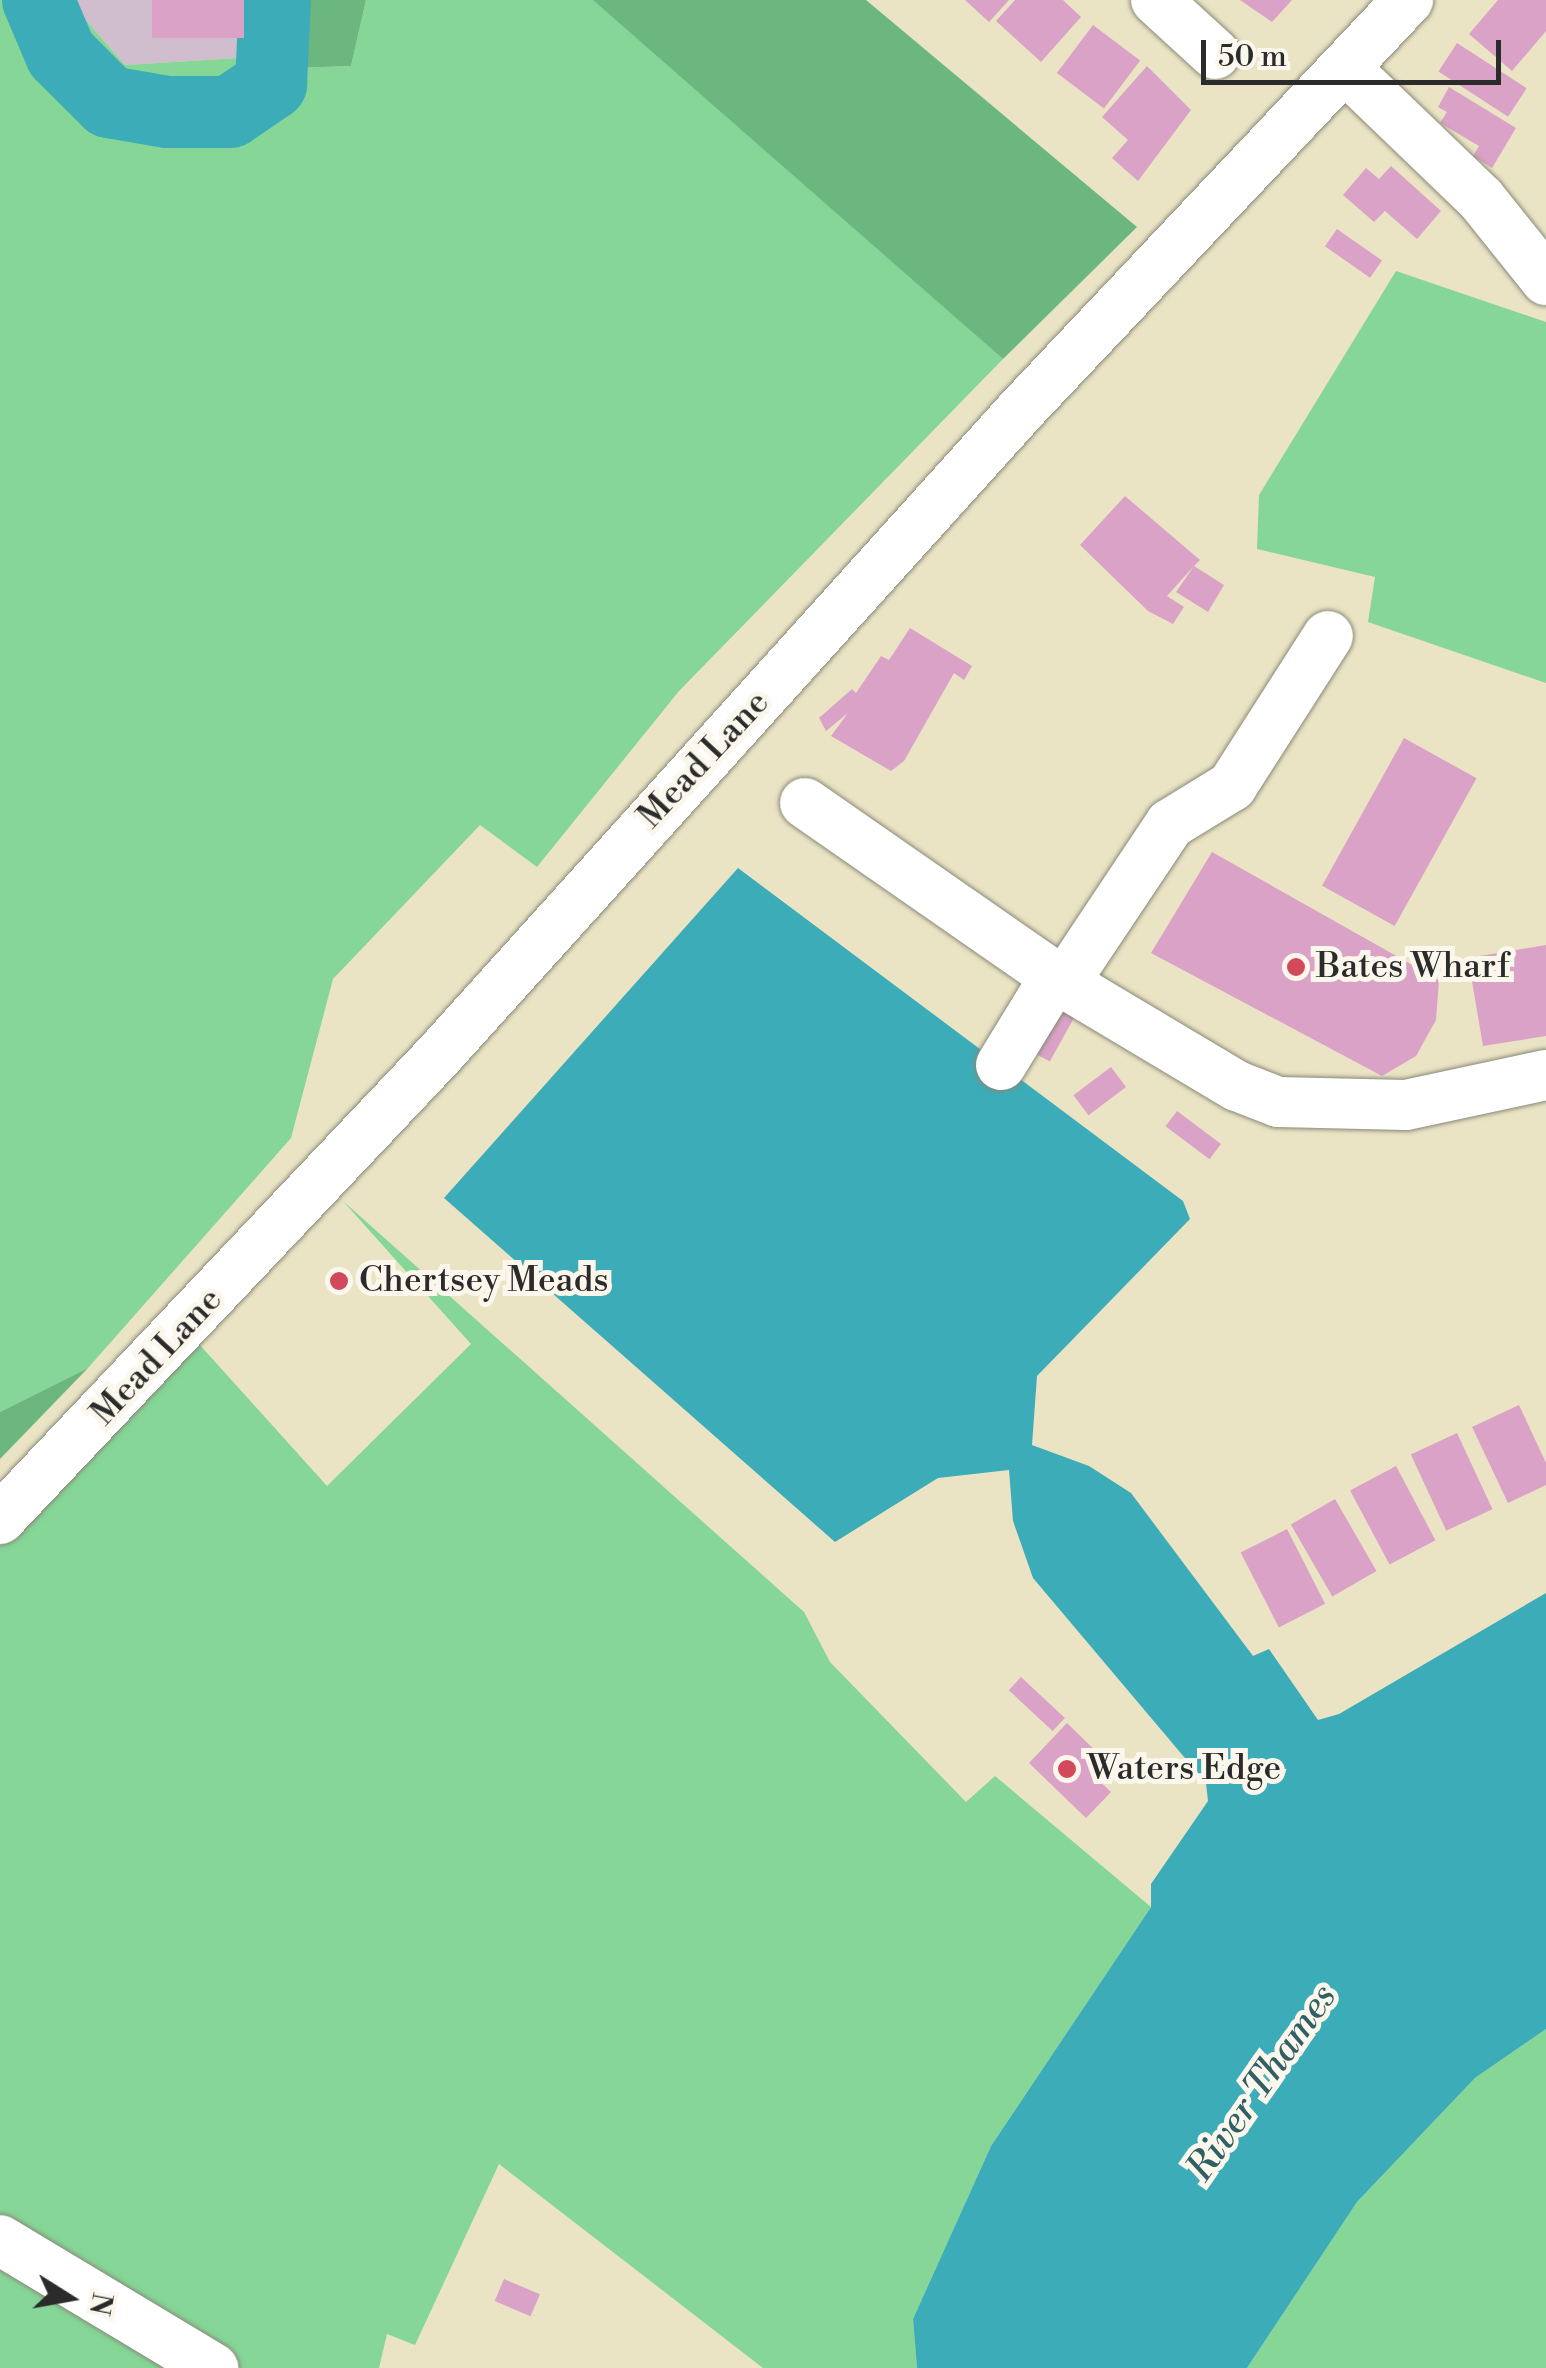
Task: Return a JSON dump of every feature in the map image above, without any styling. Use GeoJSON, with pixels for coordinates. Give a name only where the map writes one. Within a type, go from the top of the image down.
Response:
{"type":"FeatureCollection","features":[{"type":"Feature","properties":{"kind":"street"},"geometry":{"type":"LineString","coordinates":[[1156,0],[1214,54]]}},
{"type":"Feature","properties":{"kind":"street","name":"Mead Lane"},"geometry":{"type":"LineString","coordinates":[[0,1519],[439,1055],[1020,410],[1408,0]]}},
{"type":"Feature","properties":{"kind":"street"},"geometry":{"type":"LineString","coordinates":[[1346,68],[1481,199],[1546,280]]}},
{"type":"Feature","properties":{"kind":"street"},"geometry":{"type":"LineString","coordinates":[[1001,1065],[1170,824],[1232,786],[1328,636]]}},
{"type":"Feature","properties":{"kind":"street"},"geometry":{"type":"LineString","coordinates":[[805,803],[1060,980],[1237,1086],[1278,1102],[1406,1104],[1546,1074]]}},
{"type":"Feature","properties":{"kind":"street"},"geometry":{"type":"LineString","coordinates":[[0,2240],[213,2368]]}},
{"type":"Feature","properties":{"kind":"shaded area"},"geometry":{"type":"Polygon","coordinates":[[[68,0],[259,0],[254,57],[125,65],[68,0]]]}},
{"type":"Feature","properties":{"kind":"green space"},"geometry":{"type":"Polygon","coordinates":[[[0,0],[68,0],[125,65],[254,57],[294,68],[351,66],[366,0],[597,0],[1003,359],[679,691],[537,867],[480,825],[333,979],[291,1138],[88,1368],[0,1412],[0,0]]]}},
{"type":"Feature","properties":{"kind":"green space"},"geometry":{"type":"Polygon","coordinates":[[[259,0],[366,0],[351,66],[294,68],[254,57],[259,0]]]}},
{"type":"Feature","properties":{"kind":"green space"},"geometry":{"type":"Polygon","coordinates":[[[593,0],[866,0],[1137,227],[1003,359],[593,0]]]}},
{"type":"Feature","properties":{"kind":"green space"},"geometry":{"type":"Polygon","coordinates":[[[1396,271],[1546,322],[1546,683],[1368,622],[1375,577],[1257,549],[1259,495],[1396,271]]]}},
{"type":"Feature","properties":{"kind":"green space"},"geometry":{"type":"Polygon","coordinates":[[[343,1201],[804,1612],[830,1662],[966,1802],[995,1776],[1151,1907],[991,2146],[913,2319],[917,2368],[763,2368],[499,2164],[415,2345],[387,2334],[379,2368],[238,2368],[0,2223],[0,1545],[199,1344],[327,1486],[471,1344],[343,1201]]]}},
{"type":"Feature","properties":{"kind":"green space"},"geometry":{"type":"Polygon","coordinates":[[[88,1368],[0,1459],[0,1412],[88,1368]]]}},
{"type":"Feature","properties":{"kind":"green space"},"geometry":{"type":"Polygon","coordinates":[[[1546,2029],[1546,2368],[1247,2368],[1357,2202],[1475,2078],[1546,2029]]]}},
{"type":"Feature","properties":{"kind":"green space"},"geometry":{"type":"Polygon","coordinates":[[[0,2268],[171,2368],[0,2368],[0,2268]]]}},
{"type":"Feature","properties":{"kind":"water","name":"River Thames"},"geometry":{"type":"Polygon","coordinates":[[[738,868],[1183,1201],[1190,1219],[1037,1376],[1032,1445],[1089,1466],[1131,1493],[1253,1656],[1269,1649],[1318,1720],[1339,1714],[1546,1593],[1546,2029],[1475,2078],[1357,2202],[1247,2368],[917,2368],[913,2319],[991,2146],[1151,1907],[1151,1884],[1208,1801],[1206,1783],[1033,1578],[1013,1521],[1009,1470],[938,1478],[835,1542],[444,1198],[738,868]]]}},
{"type":"Feature","properties":{"kind":"building"},"geometry":{"type":"Polygon","coordinates":[[[152,0],[244,0],[244,38],[152,38],[152,0]]]}},
{"type":"Feature","properties":{"kind":"building"},"geometry":{"type":"Polygon","coordinates":[[[965,0],[1009,0],[989,22],[965,0]]]}},
{"type":"Feature","properties":{"kind":"building"},"geometry":{"type":"Polygon","coordinates":[[[1015,0],[1063,0],[1081,17],[1041,62],[996,21],[1015,0]]]}},
{"type":"Feature","properties":{"kind":"building"},"geometry":{"type":"Polygon","coordinates":[[[1240,0],[1292,0],[1272,22],[1240,0]]]}},
{"type":"Feature","properties":{"kind":"building"},"geometry":{"type":"Polygon","coordinates":[[[1498,0],[1546,0],[1546,31],[1512,71],[1469,34],[1498,0]]]}},
{"type":"Feature","properties":{"kind":"building"},"geometry":{"type":"Polygon","coordinates":[[[1093,25],[1140,61],[1104,108],[1057,73],[1093,25]]]}},
{"type":"Feature","properties":{"kind":"building"},"geometry":{"type":"Polygon","coordinates":[[[1457,43],[1527,88],[1508,117],[1438,72],[1457,43]]]}},
{"type":"Feature","properties":{"kind":"building"},"geometry":{"type":"Polygon","coordinates":[[[1147,66],[1191,110],[1138,181],[1112,158],[1128,140],[1102,117],[1147,66]]]}},
{"type":"Feature","properties":{"kind":"building"},"geometry":{"type":"Polygon","coordinates":[[[1449,87],[1516,128],[1492,168],[1473,156],[1479,146],[1440,123],[1447,112],[1438,107],[1449,87]]]}},
{"type":"Feature","properties":{"kind":"building"},"geometry":{"type":"Polygon","coordinates":[[[1391,166],[1441,211],[1417,239],[1385,211],[1374,222],[1343,195],[1366,168],[1379,179],[1391,166]]]}},
{"type":"Feature","properties":{"kind":"building"},"geometry":{"type":"Polygon","coordinates":[[[1337,229],[1382,261],[1370,278],[1325,246],[1337,229]]]}},
{"type":"Feature","properties":{"kind":"building"},"geometry":{"type":"Polygon","coordinates":[[[1125,496],[1200,560],[1167,596],[1184,607],[1173,624],[1148,611],[1080,545],[1125,496]]]}},
{"type":"Feature","properties":{"kind":"building"},"geometry":{"type":"Polygon","coordinates":[[[1194,566],[1224,585],[1208,612],[1176,592],[1194,566]]]}},
{"type":"Feature","properties":{"kind":"building"},"geometry":{"type":"Polygon","coordinates":[[[910,628],[972,666],[964,680],[954,673],[904,761],[891,771],[831,736],[848,713],[826,731],[819,718],[852,689],[856,693],[881,656],[889,660],[910,628]]]}},
{"type":"Feature","properties":{"kind":"building"},"geometry":{"type":"Polygon","coordinates":[[[1404,738],[1477,778],[1395,926],[1322,886],[1404,738]]]}},
{"type":"Feature","properties":{"kind":"building","name":"Bates Wharf"},"geometry":{"type":"Polygon","coordinates":[[[1212,852],[1439,980],[1436,1020],[1416,1056],[1382,1076],[1151,953],[1212,852]]]}},
{"type":"Feature","properties":{"kind":"building"},"geometry":{"type":"Polygon","coordinates":[[[1546,945],[1546,1036],[1483,1046],[1468,958],[1546,945]]]}},
{"type":"Feature","properties":{"kind":"building"},"geometry":{"type":"Polygon","coordinates":[[[1057,997],[1079,1009],[1050,1062],[1028,1049],[1057,997]]]}},
{"type":"Feature","properties":{"kind":"building"},"geometry":{"type":"Polygon","coordinates":[[[1111,1067],[1126,1087],[1089,1115],[1073,1095],[1111,1067]]]}},
{"type":"Feature","properties":{"kind":"building"},"geometry":{"type":"Polygon","coordinates":[[[1177,1111],[1221,1144],[1209,1159],[1166,1126],[1177,1111]]]}},
{"type":"Feature","properties":{"kind":"building"},"geometry":{"type":"Polygon","coordinates":[[[1519,1405],[1546,1463],[1546,1485],[1508,1503],[1472,1427],[1519,1405]]]}},
{"type":"Feature","properties":{"kind":"building"},"geometry":{"type":"Polygon","coordinates":[[[1457,1433],[1492,1509],[1446,1531],[1411,1455],[1457,1433]]]}},
{"type":"Feature","properties":{"kind":"building"},"geometry":{"type":"Polygon","coordinates":[[[1396,1466],[1435,1540],[1390,1565],[1350,1490],[1396,1466]]]}},
{"type":"Feature","properties":{"kind":"building"},"geometry":{"type":"Polygon","coordinates":[[[1335,1499],[1376,1571],[1332,1596],[1291,1524],[1335,1499]]]}},
{"type":"Feature","properties":{"kind":"building"},"geometry":{"type":"Polygon","coordinates":[[[1287,1529],[1325,1604],[1279,1627],[1241,1553],[1287,1529]]]}},
{"type":"Feature","properties":{"kind":"building"},"geometry":{"type":"Polygon","coordinates":[[[1021,1677],[1065,1718],[1053,1731],[1009,1690],[1021,1677]]]}},
{"type":"Feature","properties":{"kind":"building","name":"Waters Edge"},"geometry":{"type":"Polygon","coordinates":[[[1067,1723],[1106,1761],[1093,1775],[1111,1792],[1086,1818],[1029,1763],[1067,1723]]]}},
{"type":"Feature","properties":{"kind":"building"},"geometry":{"type":"Polygon","coordinates":[[[504,2279],[540,2294],[531,2316],[495,2301],[504,2279]]]}},
{"type":"Feature","properties":{"kind":"waterway"},"geometry":{"type":"LineString","coordinates":[[38,0],[61,54],[109,102],[167,112],[230,112],[271,84],[275,0]]}},
{"type":"Feature","properties":{"kind":"place","name":"Bates Wharf"},"geometry":{"type":"Point","coordinates":[1296,967]}},
{"type":"Feature","properties":{"kind":"place","name":"Chertsey Meads"},"geometry":{"type":"Point","coordinates":[339,1281]}},
{"type":"Feature","properties":{"kind":"place","name":"Waters Edge"},"geometry":{"type":"Point","coordinates":[1067,1769]}}]}
